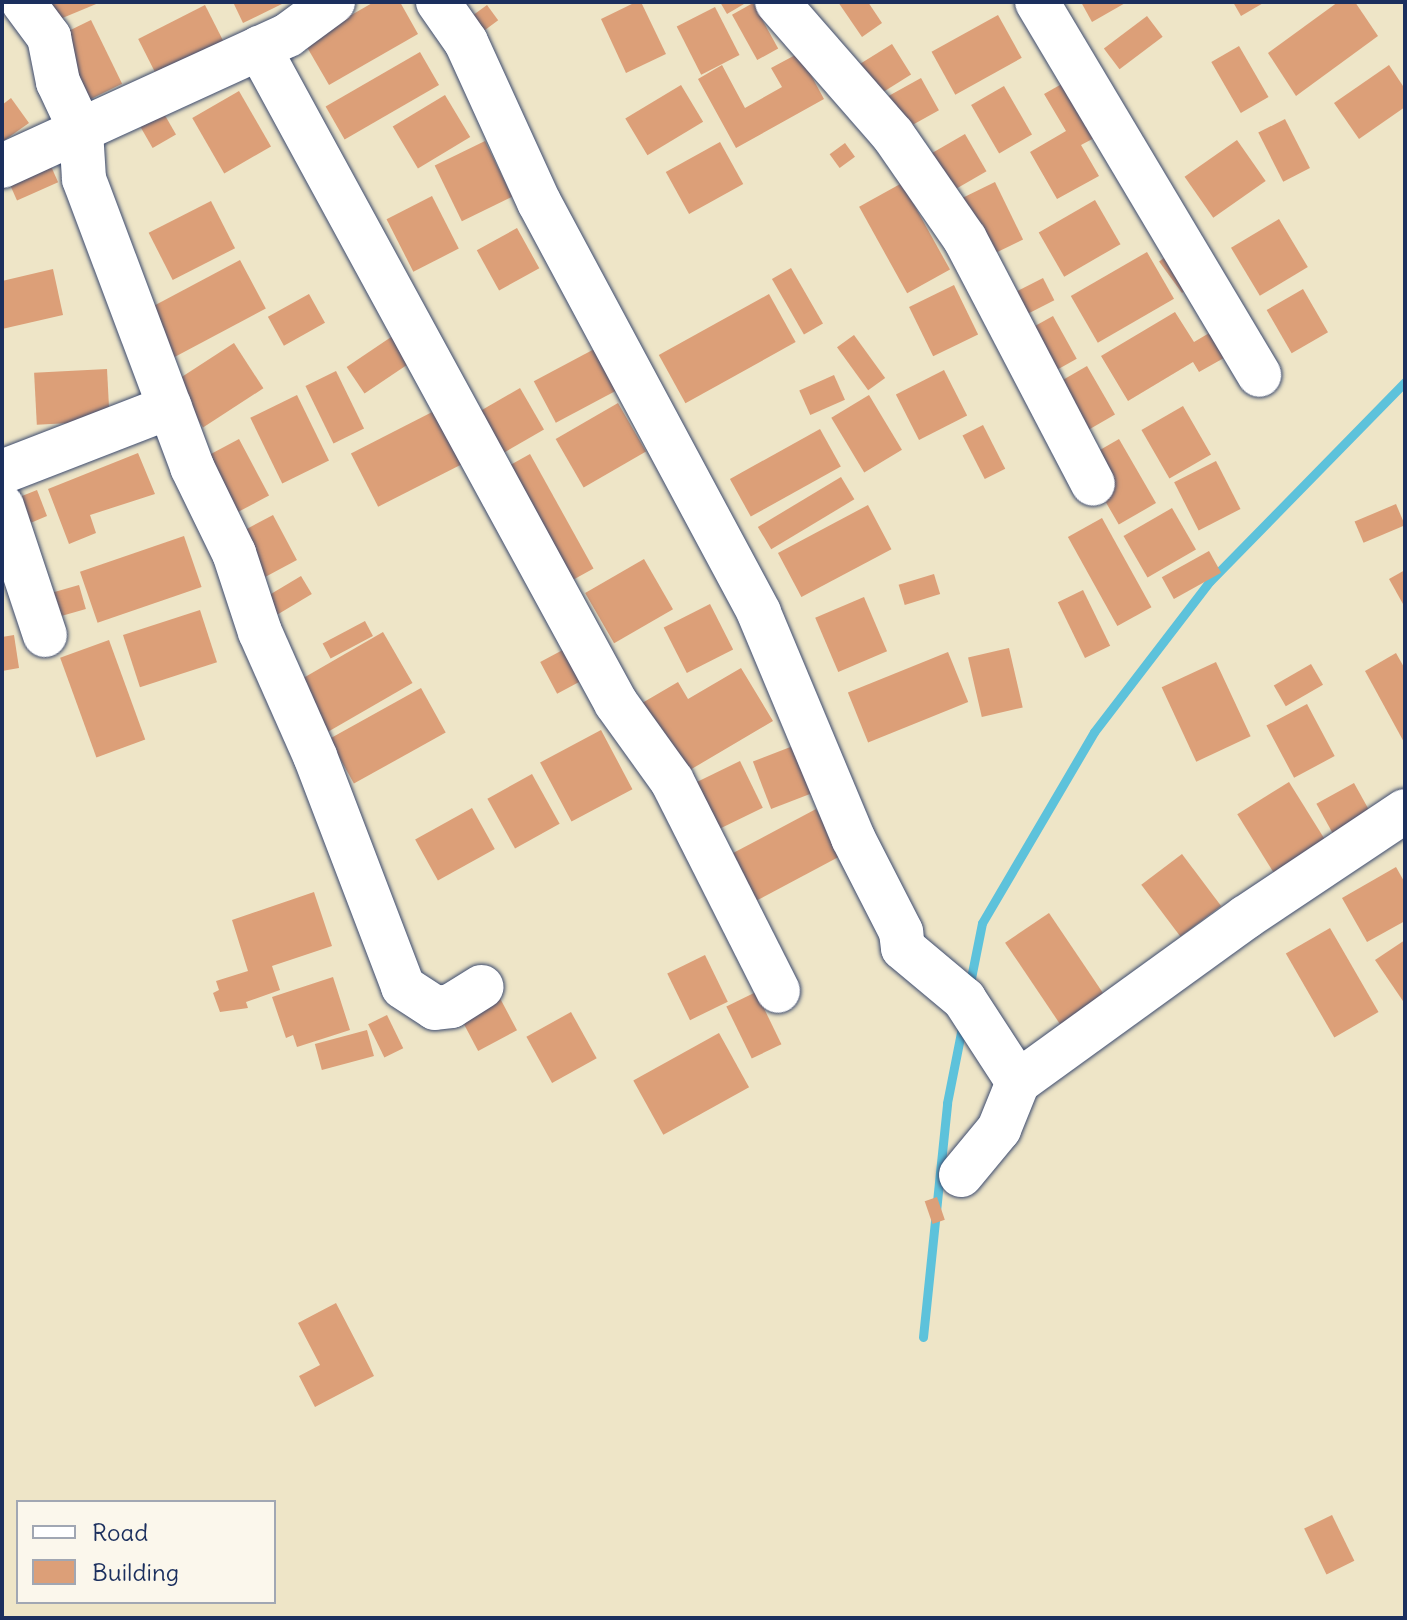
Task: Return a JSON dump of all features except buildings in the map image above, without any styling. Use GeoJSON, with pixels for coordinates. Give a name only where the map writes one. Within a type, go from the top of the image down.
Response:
{"type":"FeatureCollection","features":[{"type":"Feature","properties":{"kind":"street"},"geometry":{"type":"LineString","coordinates":[[23,2],[49,37],[58,82],[81,131],[84,179],[170,407],[234,553],[260,632],[315,756],[403,987],[435,1008],[451,1006],[482,987]]}},
{"type":"Feature","properties":{"kind":"street"},"geometry":{"type":"LineString","coordinates":[[2,166],[288,35],[333,2]]}},
{"type":"Feature","properties":{"kind":"street"},"geometry":{"type":"LineString","coordinates":[[438,2],[466,42],[539,202],[759,613],[853,838],[901,932],[902,946],[964,999],[1018,1082]]}},
{"type":"Feature","properties":{"kind":"street"},"geometry":{"type":"LineString","coordinates":[[777,2],[893,135],[965,239],[1093,484]]}},
{"type":"Feature","properties":{"kind":"street"},"geometry":{"type":"LineString","coordinates":[[1037,2],[1259,375]]}},
{"type":"Feature","properties":{"kind":"street"},"geometry":{"type":"LineString","coordinates":[[259,48],[616,703],[672,781],[778,991]]}},
{"type":"Feature","properties":{"kind":"street"},"geometry":{"type":"LineString","coordinates":[[2,472],[170,407]]}},
{"type":"Feature","properties":{"kind":"street"},"geometry":{"type":"LineString","coordinates":[[2,506],[45,635]]}},
{"type":"Feature","properties":{"kind":"street"},"geometry":{"type":"LineString","coordinates":[[961,1175],[999,1129],[1018,1082],[1246,917],[1405,811]]}},
{"type":"Feature","properties":{"kind":"waterway"},"geometry":{"type":"LineString","coordinates":[[969,988],[982,923],[1094,732],[1210,581],[1405,382]]}},
{"type":"Feature","properties":{"kind":"waterway"},"geometry":{"type":"LineString","coordinates":[[923,1337],[947,1103],[963,1022]]}}]}
